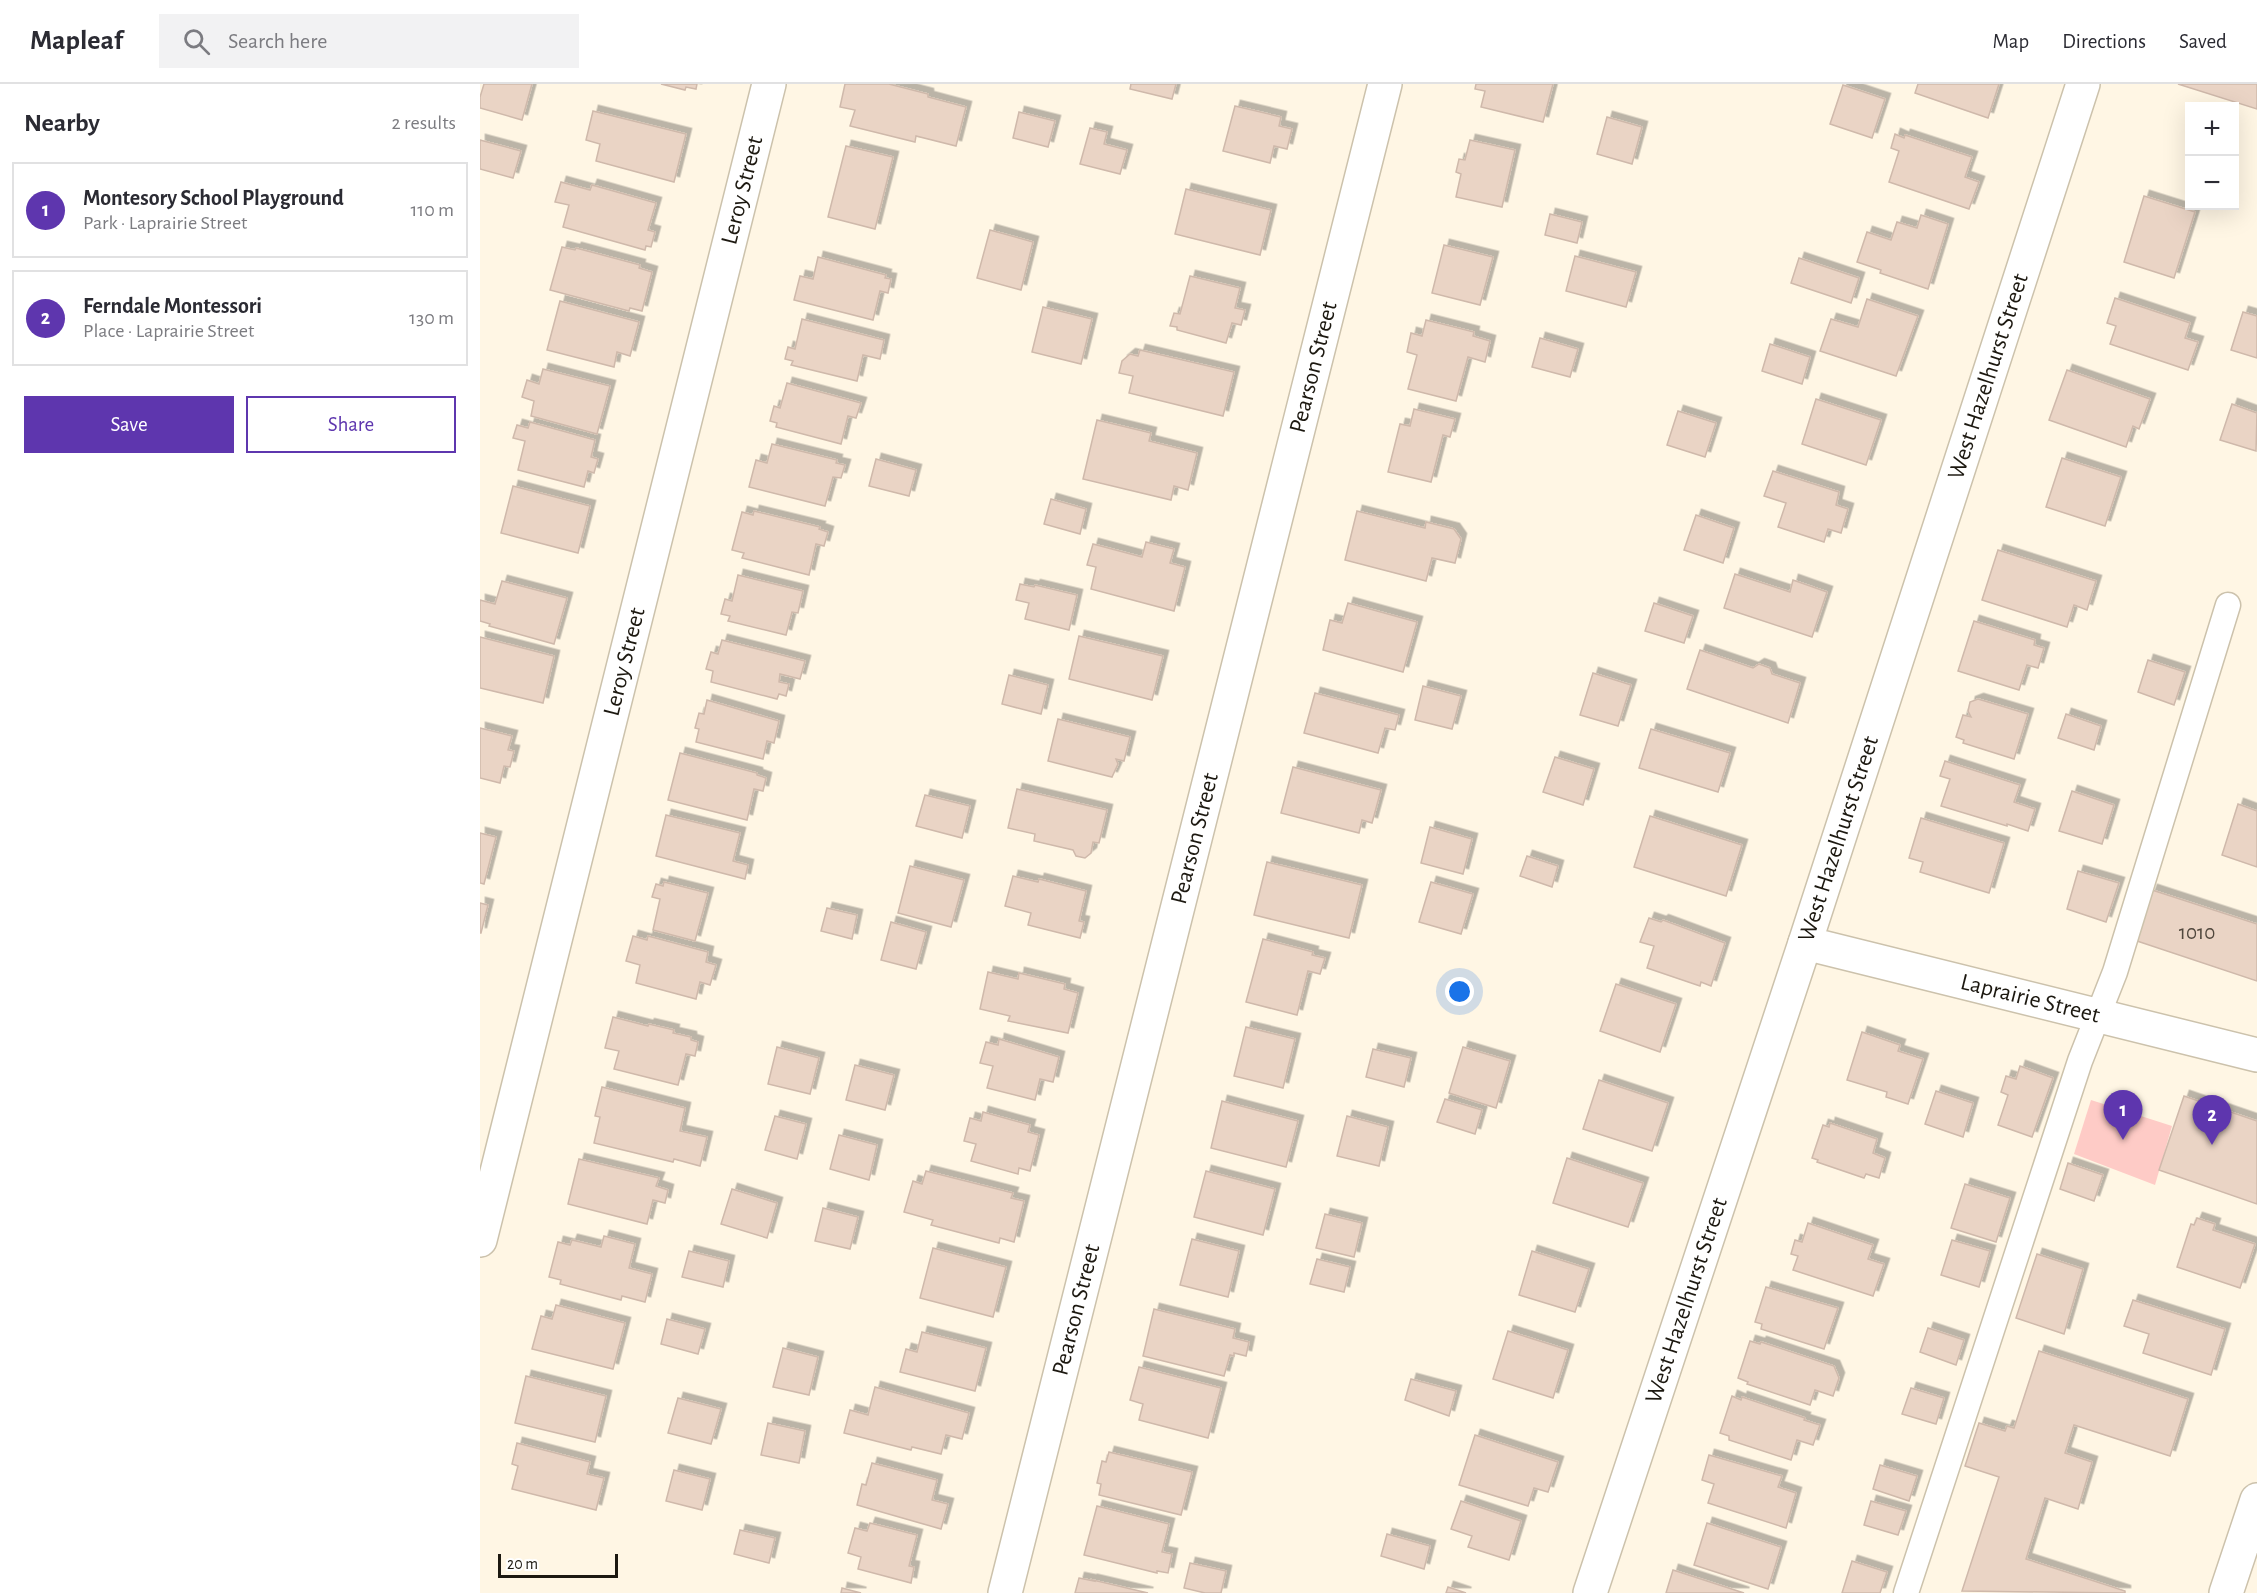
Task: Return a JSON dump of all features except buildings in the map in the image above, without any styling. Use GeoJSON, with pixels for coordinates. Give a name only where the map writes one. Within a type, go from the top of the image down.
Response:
{"type":"FeatureCollection","features":[{"type":"Feature","properties":{"kind":"street","name":"Leroy Street"},"geometry":{"type":"LineString","coordinates":[[480,1240],[769,84]]}},
{"type":"Feature","properties":{"kind":"street","name":"Pearson Street"},"geometry":{"type":"LineString","coordinates":[[1005,1593],[1385,84]]}},
{"type":"Feature","properties":{"kind":"street","name":"West Hazelhurst Street"},"geometry":{"type":"LineString","coordinates":[[1590,1593],[2083,84]]}},
{"type":"Feature","properties":{"kind":"street","name":"Laprairie Street"},"geometry":{"type":"LineString","coordinates":[[1804,943],[2257,1055]]}},
{"type":"Feature","properties":{"kind":"street"},"geometry":{"type":"LineString","coordinates":[[2226,1593],[2257,1500]]}},
{"type":"Feature","properties":{"kind":"lane"},"geometry":{"type":"LineString","coordinates":[[1906,1593],[2076,1072],[2115,972],[2228,604]]}},
{"type":"Feature","properties":{"kind":"shaded area"},"geometry":{"type":"Polygon","coordinates":[[[2091,1100],[2172,1126],[2155,1185],[2074,1154],[2091,1100]]]}},
{"type":"Feature","properties":{"kind":"place","name":"Montesory School Playground"},"geometry":{"type":"Point","coordinates":[2123,1140]}},
{"type":"Feature","properties":{"kind":"place","name":"Ferndale Montessori"},"geometry":{"type":"Point","coordinates":[2212,1145]}}]}
